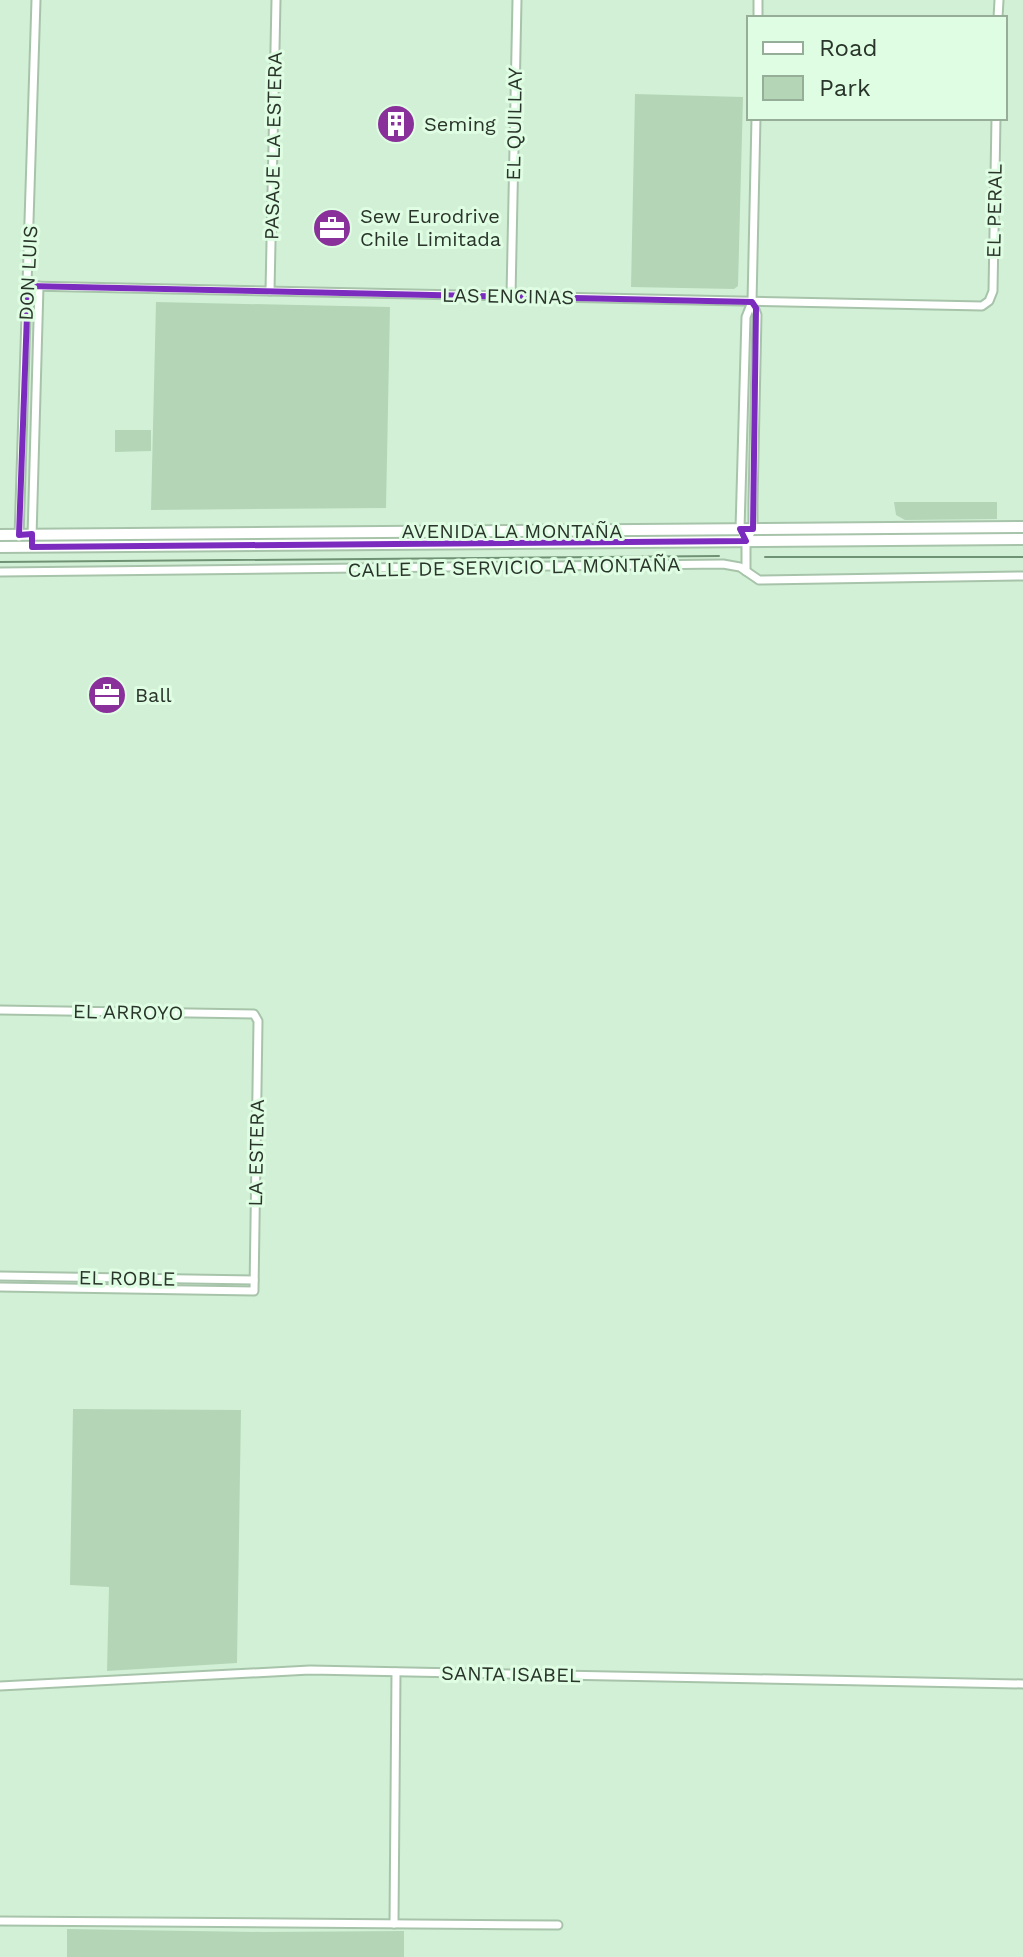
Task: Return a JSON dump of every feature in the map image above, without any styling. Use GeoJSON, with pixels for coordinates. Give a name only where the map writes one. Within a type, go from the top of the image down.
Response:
{"type":"FeatureCollection","features":[{"type":"Feature","properties":{"kind":"main road","name":"AVENIDA LA MONTAÑA"},"geometry":{"type":"LineString","coordinates":[[0,535],[1023,527]]}},
{"type":"Feature","properties":{"kind":"main road","name":"AVENIDA LA MONTAÑA"},"geometry":{"type":"LineString","coordinates":[[0,547],[1023,539]]}},
{"type":"Feature","properties":{"kind":"street","name":"DON LUIS"},"geometry":{"type":"LineString","coordinates":[[19,547],[36,0]]}},
{"type":"Feature","properties":{"kind":"street","name":"PASAJE LA ESTERA"},"geometry":{"type":"LineString","coordinates":[[270,291],[276,0]]}},
{"type":"Feature","properties":{"kind":"street","name":"EL QUILLAY"},"geometry":{"type":"LineString","coordinates":[[511,296],[517,0]]}},
{"type":"Feature","properties":{"kind":"street"},"geometry":{"type":"LineString","coordinates":[[746,571],[746,541],[740,529],[746,317],[752,302],[756,120]]}},
{"type":"Feature","properties":{"kind":"street","name":"EL PERAL"},"geometry":{"type":"LineString","coordinates":[[987,303],[993,291],[996,120]]}},
{"type":"Feature","properties":{"kind":"street","name":"LAS ENCINAS"},"geometry":{"type":"LineString","coordinates":[[28,286],[979,307],[987,303]]}},
{"type":"Feature","properties":{"kind":"street"},"geometry":{"type":"LineString","coordinates":[[32,547],[39,286]]}},
{"type":"Feature","properties":{"kind":"street"},"geometry":{"type":"LineString","coordinates":[[746,541],[753,529],[757,315],[752,302]]}},
{"type":"Feature","properties":{"kind":"street","name":"CALLE DE SERVICIO LA MONTAÑA"},"geometry":{"type":"LineString","coordinates":[[0,572],[708,564],[733,565],[759,580],[1023,576]]}},
{"type":"Feature","properties":{"kind":"street","name":"EL ARROYO"},"geometry":{"type":"LineString","coordinates":[[0,1010],[256,1015]]}},
{"type":"Feature","properties":{"kind":"street","name":"LA ESTERA"},"geometry":{"type":"LineString","coordinates":[[254,1291],[256,1015]]}},
{"type":"Feature","properties":{"kind":"street","name":"EL ROBLE"},"geometry":{"type":"LineString","coordinates":[[0,1276],[254,1280]]}},
{"type":"Feature","properties":{"kind":"street","name":"EL ROBLE"},"geometry":{"type":"LineString","coordinates":[[0,1287],[254,1291]]}},
{"type":"Feature","properties":{"kind":"street","name":"SANTA ISABEL"},"geometry":{"type":"LineString","coordinates":[[0,1686],[310,1670],[1023,1684]]}},
{"type":"Feature","properties":{"kind":"street"},"geometry":{"type":"LineString","coordinates":[[394,1924],[396,1672]]}},
{"type":"Feature","properties":{"kind":"street"},"geometry":{"type":"LineString","coordinates":[[0,1921],[558,1925]]}},
{"type":"Feature","properties":{"kind":"highlighted area"},"geometry":{"type":"Polygon","coordinates":[[[28,286],[752,302],[756,308],[753,529],[740,529],[746,541],[32,547],[32,534],[19,535],[28,286]]]}},
{"type":"Feature","properties":{"kind":"green space"},"geometry":{"type":"Polygon","coordinates":[[[635,94],[743,97],[738,286],[734,289],[631,287],[635,94]]]}},
{"type":"Feature","properties":{"kind":"green space"},"geometry":{"type":"Polygon","coordinates":[[[156,302],[390,307],[386,508],[151,510],[156,302]]]}},
{"type":"Feature","properties":{"kind":"green space"},"geometry":{"type":"Polygon","coordinates":[[[115,430],[151,430],[151,451],[115,452],[115,430]]]}},
{"type":"Feature","properties":{"kind":"green space"},"geometry":{"type":"Polygon","coordinates":[[[894,502],[997,502],[997,519],[905,520],[896,515],[894,502]]]}},
{"type":"Feature","properties":{"kind":"green space"},"geometry":{"type":"Polygon","coordinates":[[[73,1409],[241,1410],[237,1663],[107,1671],[109,1587],[70,1585],[73,1409]]]}},
{"type":"Feature","properties":{"kind":"green space"},"geometry":{"type":"Polygon","coordinates":[[[67,1929],[404,1931],[404,1957],[67,1957],[67,1929]]]}},
{"type":"Feature","properties":{"kind":"waterway"},"geometry":{"type":"LineString","coordinates":[[0,562],[719,556]]}},
{"type":"Feature","properties":{"kind":"waterway"},"geometry":{"type":"LineString","coordinates":[[765,557],[1023,557]]}},
{"type":"Feature","properties":{"kind":"place","name":"Seming"},"geometry":{"type":"Point","coordinates":[396,124]}},
{"type":"Feature","properties":{"kind":"place","name":"Sew Eurodrive Chile Limitada"},"geometry":{"type":"Point","coordinates":[332,228]}},
{"type":"Feature","properties":{"kind":"place","name":"Ball"},"geometry":{"type":"Point","coordinates":[107,695]}}]}
